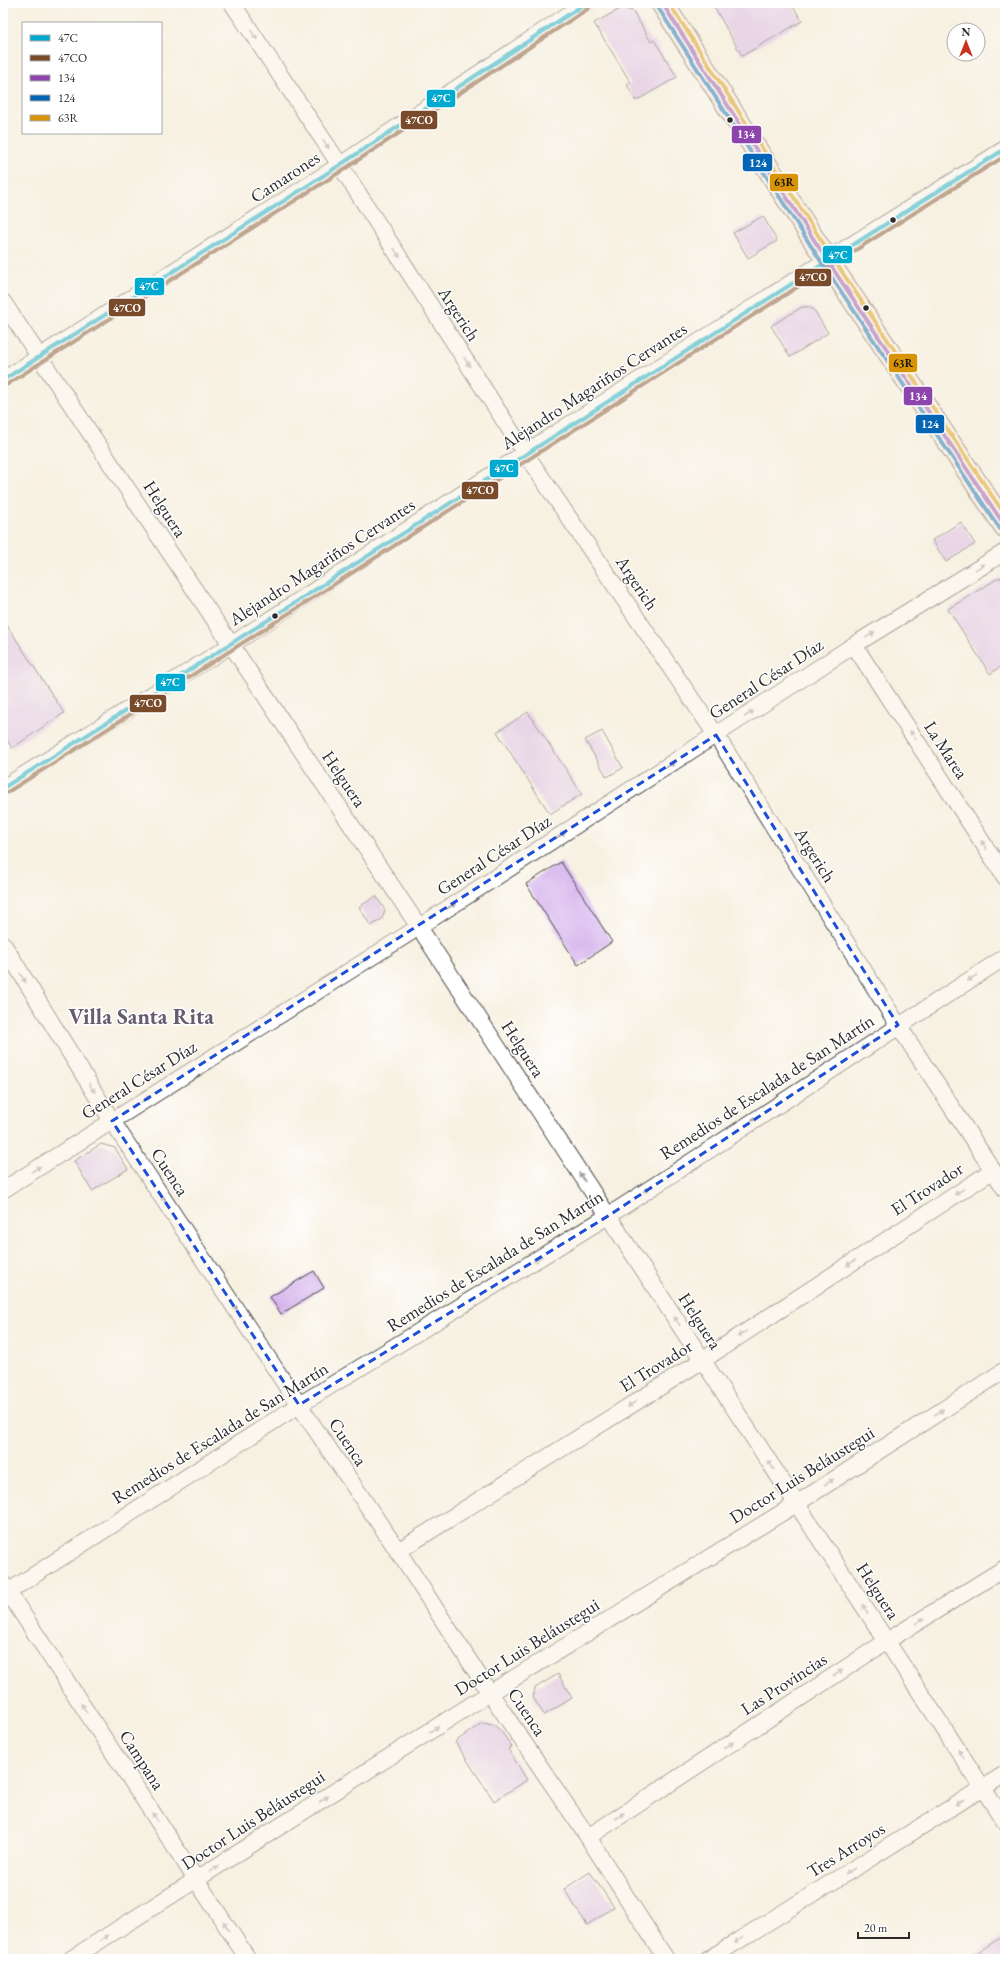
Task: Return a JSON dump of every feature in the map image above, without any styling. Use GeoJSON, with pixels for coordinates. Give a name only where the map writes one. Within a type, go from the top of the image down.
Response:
{"type":"FeatureCollection","features":[{"type":"Feature","properties":{"kind":"main road"},"geometry":{"type":"LineString","coordinates":[[662,3],[828,260],[1005,526]]}},
{"type":"Feature","properties":{"kind":"street","name":"Argerich"},"geometry":{"type":"LineString","coordinates":[[232,3],[340,165],[525,454],[716,735],[898,1025],[1005,1189]]}},
{"type":"Feature","properties":{"kind":"street","name":"Camarones"},"geometry":{"type":"LineString","coordinates":[[3,380],[340,165],[586,3]]}},
{"type":"Feature","properties":{"kind":"street","name":"Alejandro Magariños Cervantes"},"geometry":{"type":"LineString","coordinates":[[3,788],[231,646],[525,454],[828,260],[1005,149]]}},
{"type":"Feature","properties":{"kind":"street","name":"Helguera"},"geometry":{"type":"LineString","coordinates":[[3,302],[419,927],[1005,1822]]}},
{"type":"Feature","properties":{"kind":"street","name":"General César Díaz"},"geometry":{"type":"LineString","coordinates":[[3,1190],[419,927],[854,645],[1005,552]]}},
{"type":"Feature","properties":{"kind":"street","name":"La Marea"},"geometry":{"type":"LineString","coordinates":[[854,645],[1005,877]]}},
{"type":"Feature","properties":{"kind":"street","name":"Cuenca"},"geometry":{"type":"LineString","coordinates":[[3,944],[112,1121],[299,1405],[398,1551],[490,1694],[588,1837],[666,1959]]}},
{"type":"Feature","properties":{"kind":"street","name":"Remedios de Escalada de San Martín"},"geometry":{"type":"LineString","coordinates":[[5,1590],[299,1405],[608,1216],[898,1025],[1005,957]]}},
{"type":"Feature","properties":{"kind":"street","name":"El Trovador"},"geometry":{"type":"LineString","coordinates":[[398,1551],[702,1360],[992,1171]]}},
{"type":"Feature","properties":{"kind":"street","name":"Doctor Luis Beláustegui"},"geometry":{"type":"LineString","coordinates":[[71,1959],[490,1694],[796,1504],[1005,1370]]}},
{"type":"Feature","properties":{"kind":"street","name":"Las Provincias"},"geometry":{"type":"LineString","coordinates":[[588,1837],[887,1641],[1005,1568]]}},
{"type":"Feature","properties":{"kind":"street","name":"Campana"},"geometry":{"type":"LineString","coordinates":[[5,1590],[248,1959]]}},
{"type":"Feature","properties":{"kind":"street","name":"Tres Arroyos"},"geometry":{"type":"LineString","coordinates":[[709,1959],[1005,1774]]}},
{"type":"Feature","properties":{"kind":"highlighted area"},"geometry":{"type":"Polygon","coordinates":[[[716,735],[898,1025],[608,1216],[299,1405],[112,1121],[716,735]]]}},
{"type":"Feature","properties":{"kind":"building"},"geometry":{"type":"Polygon","coordinates":[[[712,3],[791,3],[802,21],[742,56],[712,3]]]}},
{"type":"Feature","properties":{"kind":"building"},"geometry":{"type":"Polygon","coordinates":[[[622,8],[633,11],[651,42],[654,40],[677,77],[636,101],[627,85],[631,83],[594,23],[622,8]]]}},
{"type":"Feature","properties":{"kind":"building"},"geometry":{"type":"Polygon","coordinates":[[[763,216],[777,241],[748,258],[733,233],[763,216]]]}},
{"type":"Feature","properties":{"kind":"building"},"geometry":{"type":"Polygon","coordinates":[[[802,307],[809,307],[814,310],[828,333],[790,357],[771,326],[802,307]]]}},
{"type":"Feature","properties":{"kind":"building"},"geometry":{"type":"Polygon","coordinates":[[[961,522],[975,544],[946,562],[932,540],[961,522]]]}},
{"type":"Feature","properties":{"kind":"building"},"geometry":{"type":"Polygon","coordinates":[[[1000,577],[1005,586],[1005,664],[990,674],[948,609],[1000,577]]]}},
{"type":"Feature","properties":{"kind":"building"},"geometry":{"type":"Polygon","coordinates":[[[3,619],[64,713],[12,748],[3,733],[3,619]]]}},
{"type":"Feature","properties":{"kind":"building"},"geometry":{"type":"Polygon","coordinates":[[[528,712],[582,794],[550,814],[497,732],[528,712]]]}},
{"type":"Feature","properties":{"kind":"building"},"geometry":{"type":"Polygon","coordinates":[[[602,731],[623,768],[607,777],[585,740],[602,731]]]}},
{"type":"Feature","properties":{"kind":"building"},"geometry":{"type":"Polygon","coordinates":[[[561,862],[612,942],[578,965],[526,884],[561,862]]]}},
{"type":"Feature","properties":{"kind":"building"},"geometry":{"type":"Polygon","coordinates":[[[376,896],[385,910],[382,919],[371,926],[359,907],[376,896]]]}},
{"type":"Feature","properties":{"kind":"building"},"geometry":{"type":"Polygon","coordinates":[[[101,1144],[115,1148],[128,1169],[92,1191],[74,1161],[101,1144]]]}},
{"type":"Feature","properties":{"kind":"building"},"geometry":{"type":"Polygon","coordinates":[[[314,1271],[324,1288],[281,1314],[270,1297],[314,1271]]]}},
{"type":"Feature","properties":{"kind":"building"},"geometry":{"type":"Polygon","coordinates":[[[558,1674],[572,1698],[544,1715],[533,1697],[535,1688],[558,1674]]]}},
{"type":"Feature","properties":{"kind":"building"},"geometry":{"type":"Polygon","coordinates":[[[482,1723],[494,1725],[501,1731],[512,1747],[508,1749],[527,1780],[494,1801],[455,1742],[482,1723]]]}},
{"type":"Feature","properties":{"kind":"building"},"geometry":{"type":"Polygon","coordinates":[[[590,1872],[614,1907],[587,1925],[564,1889],[590,1872]]]}},
{"type":"Feature","properties":{"kind":"building"},"geometry":{"type":"Polygon","coordinates":[[[1005,1935],[1005,1959],[967,1959],[1005,1935]]]}},
{"type":"Feature","properties":{"kind":"transit line","name":"47C"},"geometry":{"type":"LineString","coordinates":[[3,380],[340,165],[586,3]]}},
{"type":"Feature","properties":{"kind":"transit line","name":"134"},"geometry":{"type":"LineString","coordinates":[[662,3],[827,260],[1005,526]]}},
{"type":"Feature","properties":{"kind":"transit line","name":"63R"},"geometry":{"type":"LineString","coordinates":[[669,3],[832,257],[1005,515]]}},
{"type":"Feature","properties":{"kind":"transit line","name":"124"},"geometry":{"type":"LineString","coordinates":[[657,6],[822,263],[1000,529]]}},
{"type":"Feature","properties":{"kind":"transit line","name":"47CO"},"geometry":{"type":"LineString","coordinates":[[6,385],[343,170],[589,8]]}},
{"type":"Feature","properties":{"kind":"transit line","name":"47C"},"geometry":{"type":"LineString","coordinates":[[3,788],[1005,149]]}},
{"type":"Feature","properties":{"kind":"transit line","name":"47CO"},"geometry":{"type":"LineString","coordinates":[[6,793],[1005,156]]}},
{"type":"Feature","properties":{"kind":"district","name":"Villa Santa Rita"},"geometry":{"type":"Point","coordinates":[141,1016]}}]}
